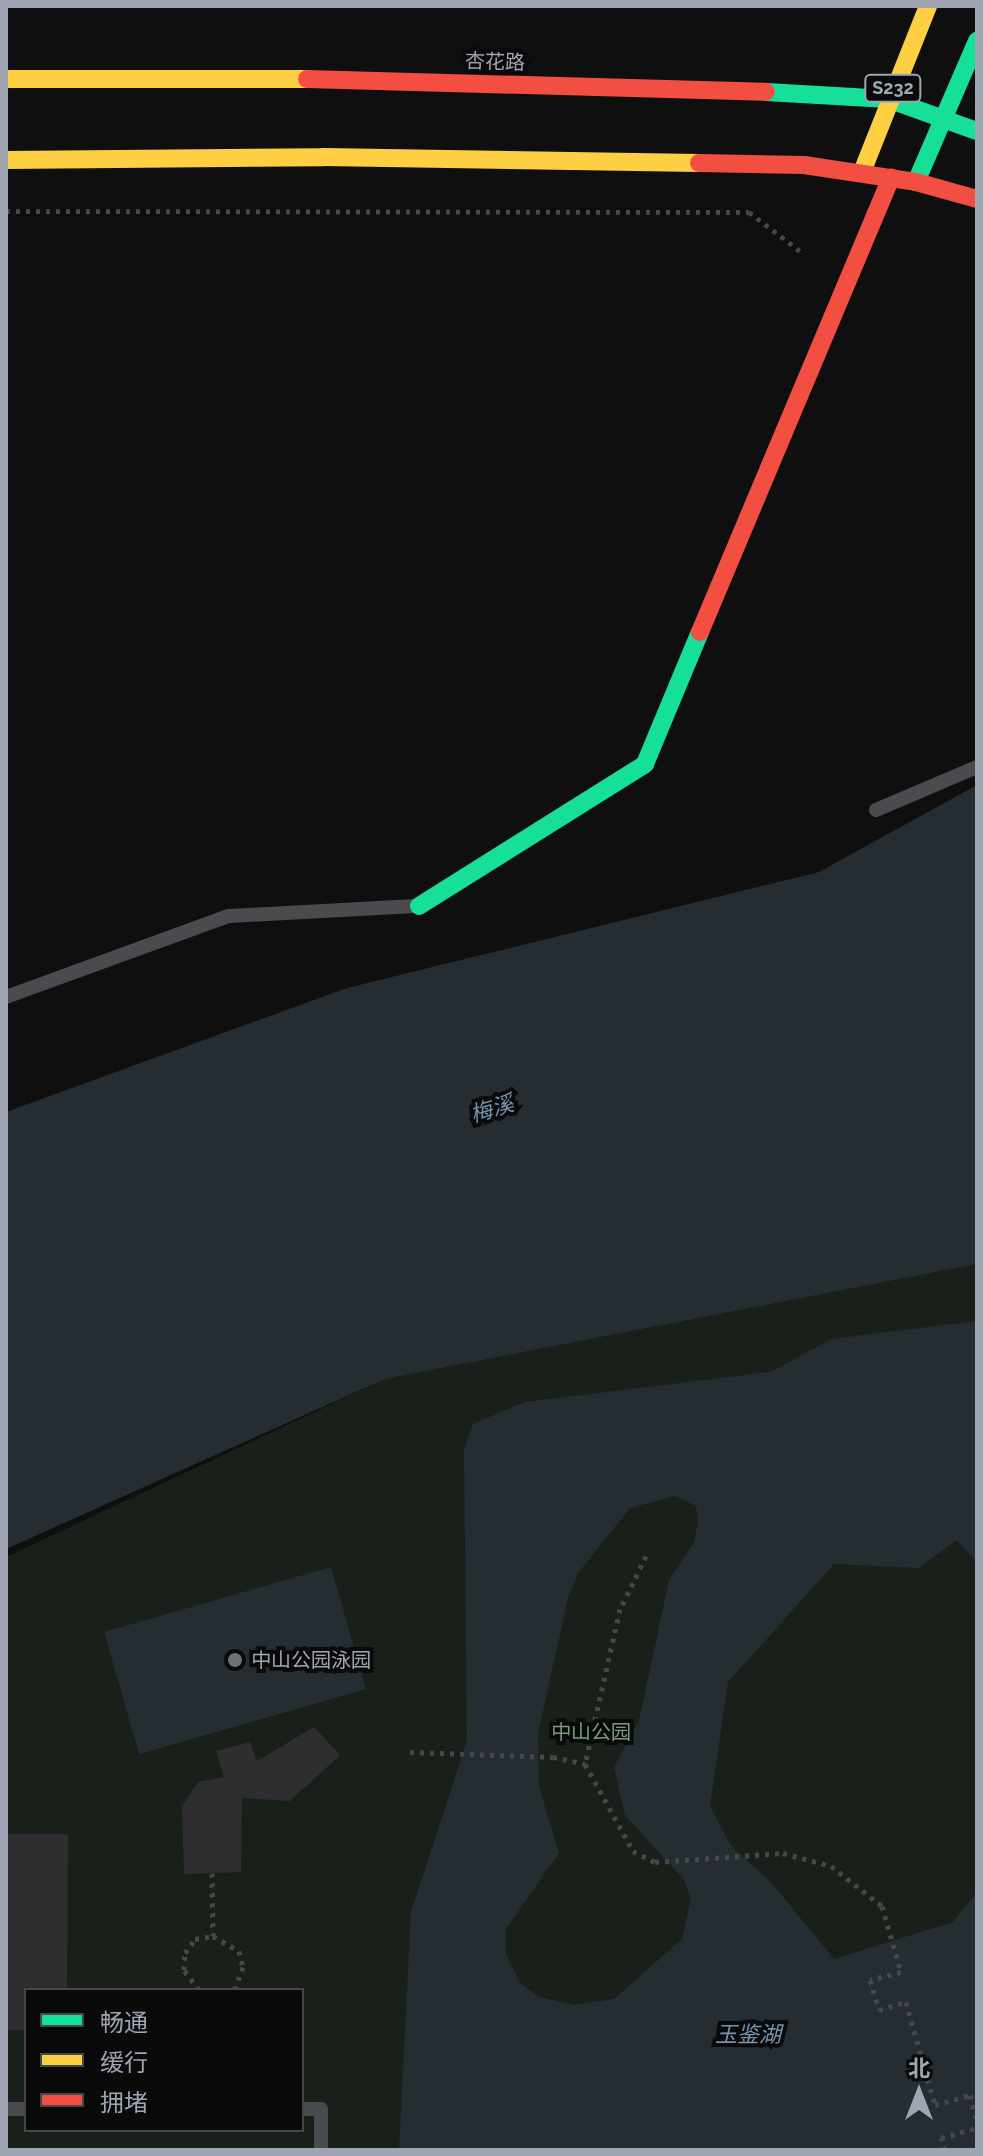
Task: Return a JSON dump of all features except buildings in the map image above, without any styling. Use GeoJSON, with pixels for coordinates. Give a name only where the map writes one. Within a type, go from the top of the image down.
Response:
{"type":"FeatureCollection","features":[{"type":"Feature","properties":{"kind":"main road","name":"S232"},"geometry":{"type":"LineString","coordinates":[[862,172],[888,99],[928,6]]}},
{"type":"Feature","properties":{"kind":"main road","name":"S232"},"geometry":{"type":"LineString","coordinates":[[916,182],[977,41]]}},
{"type":"Feature","properties":{"kind":"main road","name":"杏花路"},"geometry":{"type":"LineString","coordinates":[[6,79],[269,78],[888,99],[977,131]]}},
{"type":"Feature","properties":{"kind":"main road"},"geometry":{"type":"LineString","coordinates":[[6,160],[323,157],[762,164],[862,172],[916,182],[977,199]]}},
{"type":"Feature","properties":{"kind":"main road"},"geometry":{"type":"LineString","coordinates":[[419,906],[645,764],[891,177]]}},
{"type":"Feature","properties":{"kind":"lane"},"geometry":{"type":"LineString","coordinates":[[876,810],[977,767]]}},
{"type":"Feature","properties":{"kind":"lane"},"geometry":{"type":"LineString","coordinates":[[6,997],[229,916],[419,906]]}},
{"type":"Feature","properties":{"kind":"lane"},"geometry":{"type":"LineString","coordinates":[[304,2109],[321,2109],[321,2150]]}},
{"type":"Feature","properties":{"kind":"path"},"geometry":{"type":"LineString","coordinates":[[6,211],[749,212],[800,251]]}},
{"type":"Feature","properties":{"kind":"path"},"geometry":{"type":"LineString","coordinates":[[646,1556],[620,1609],[585,1764],[633,1851],[655,1862],[783,1853],[831,1866],[882,1906],[901,1972],[870,1980],[879,2010],[906,2002],[935,2105],[970,2095],[977,2121]]}},
{"type":"Feature","properties":{"kind":"path"},"geometry":{"type":"LineString","coordinates":[[410,1752],[553,1757],[585,1764]]}},
{"type":"Feature","properties":{"kind":"path"},"geometry":{"type":"LineString","coordinates":[[212,1873],[213,1936]]}},
{"type":"Feature","properties":{"kind":"path"},"geometry":{"type":"LineString","coordinates":[[198,1988],[184,1970],[185,1953],[195,1939],[213,1936],[239,1951],[243,1967],[231,1988]]}},
{"type":"Feature","properties":{"kind":"path"},"geometry":{"type":"LineString","coordinates":[[945,2150],[941,2138],[977,2128]]}},
{"type":"Feature","properties":{"kind":"green space","name":"中山公园"},"geometry":{"type":"Polygon","coordinates":[[[977,1264],[977,2150],[6,2150],[6,1557],[385,1379],[977,1264]]]}},
{"type":"Feature","properties":{"kind":"water","name":"梅溪"},"geometry":{"type":"Polygon","coordinates":[[[977,785],[977,1264],[385,1379],[6,1549],[6,1112],[347,988],[819,872],[977,785]]]}},
{"type":"Feature","properties":{"kind":"water","name":"玉鉴湖"},"geometry":{"type":"Polygon","coordinates":[[[977,1321],[977,1562],[956,1540],[919,1568],[834,1564],[728,1682],[710,1806],[731,1846],[771,1882],[834,1959],[953,1922],[977,1892],[977,2150],[399,2150],[411,1912],[467,1741],[464,1450],[473,1424],[525,1402],[771,1372],[831,1339],[977,1321]],[[675,1496],[630,1508],[578,1573],[568,1598],[538,1733],[539,1787],[559,1853],[506,1929],[506,1954],[520,1983],[539,1997],[574,2005],[614,1999],[682,1939],[691,1898],[684,1880],[625,1815],[614,1767],[639,1721],[669,1580],[694,1542],[698,1523],[696,1506],[675,1496]]]}},
{"type":"Feature","properties":{"kind":"water","name":"中山公园泳园"},"geometry":{"type":"Polygon","coordinates":[[[331,1567],[366,1689],[139,1754],[104,1632],[331,1567]]]}},
{"type":"Feature","properties":{"kind":"traffic: fast"},"geometry":{"type":"LineString","coordinates":[[916,182],[977,41]]}},
{"type":"Feature","properties":{"kind":"traffic: fast"},"geometry":{"type":"LineString","coordinates":[[766,92],[888,99],[977,131]]}},
{"type":"Feature","properties":{"kind":"traffic: fast"},"geometry":{"type":"LineString","coordinates":[[419,906],[645,764],[700,632]]}},
{"type":"Feature","properties":{"kind":"traffic: slow"},"geometry":{"type":"LineString","coordinates":[[862,172],[928,6]]}},
{"type":"Feature","properties":{"kind":"traffic: slow"},"geometry":{"type":"LineString","coordinates":[[6,79],[307,79]]}},
{"type":"Feature","properties":{"kind":"traffic: slow"},"geometry":{"type":"LineString","coordinates":[[6,160],[323,157],[699,163]]}},
{"type":"Feature","properties":{"kind":"traffic: jam"},"geometry":{"type":"LineString","coordinates":[[307,79],[766,92]]}},
{"type":"Feature","properties":{"kind":"traffic: jam"},"geometry":{"type":"LineString","coordinates":[[699,163],[804,165],[916,182],[977,199]]}},
{"type":"Feature","properties":{"kind":"traffic: jam"},"geometry":{"type":"LineString","coordinates":[[700,632],[891,177]]}},
{"type":"Feature","properties":{"kind":"place","name":"中山公园泳园"},"geometry":{"type":"Point","coordinates":[235,1660]}}]}
